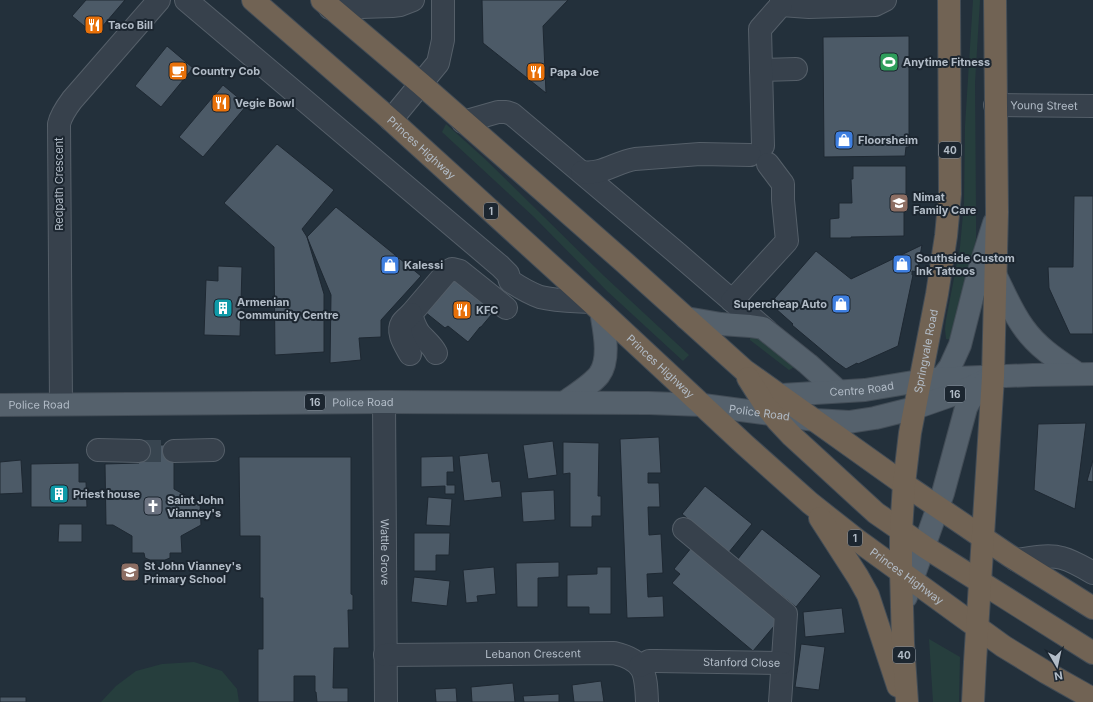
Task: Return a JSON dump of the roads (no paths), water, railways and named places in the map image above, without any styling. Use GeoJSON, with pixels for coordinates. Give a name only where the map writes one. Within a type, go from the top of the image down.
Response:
{"type":"FeatureCollection","features":[{"type":"Feature","properties":{"kind":"highway","name":"Princes Highway"},"geometry":{"type":"LineString","coordinates":[[253,0],[391,120],[810,503],[857,540],[977,628],[1047,673],[1093,699]]}},
{"type":"Feature","properties":{"kind":"highway","name":"Springvale Road"},"geometry":{"type":"LineString","coordinates":[[907,702],[904,671],[903,607],[907,576],[900,531],[904,484],[914,408],[931,379],[949,207],[949,0]]}},
{"type":"Feature","properties":{"kind":"highway"},"geometry":{"type":"LineString","coordinates":[[973,702],[993,377],[997,212],[995,0]]}},
{"type":"Feature","properties":{"kind":"highway"},"geometry":{"type":"LineString","coordinates":[[327,3],[624,262],[744,370],[770,402],[792,436],[876,513],[924,547],[1093,653]]}},
{"type":"Feature","properties":{"kind":"highway"},"geometry":{"type":"LineString","coordinates":[[770,402],[815,420],[904,484],[983,538],[1093,608]]}},
{"type":"Feature","properties":{"kind":"highway"},"geometry":{"type":"LineString","coordinates":[[810,503],[858,576],[868,595],[903,702]]}},
{"type":"Feature","properties":{"kind":"highway"},"geometry":{"type":"LineString","coordinates":[[1065,702],[1093,699]]}},
{"type":"Feature","properties":{"kind":"main road"},"geometry":{"type":"LineString","coordinates":[[931,379],[950,367],[960,345],[978,274],[997,212]]}},
{"type":"Feature","properties":{"kind":"main road"},"geometry":{"type":"LineString","coordinates":[[995,274],[1016,316],[1027,332],[1045,350],[1086,374]]}},
{"type":"Feature","properties":{"kind":"main road"},"geometry":{"type":"LineString","coordinates":[[565,402],[593,381],[602,370],[606,350],[596,307]]}},
{"type":"Feature","properties":{"kind":"main road"},"geometry":{"type":"LineString","coordinates":[[686,318],[721,324],[756,326],[766,330],[838,391]]}},
{"type":"Feature","properties":{"kind":"main road","name":"Centre Road"},"geometry":{"type":"LineString","coordinates":[[770,402],[838,391],[872,389],[931,379],[1086,374]]}},
{"type":"Feature","properties":{"kind":"main road"},"geometry":{"type":"LineString","coordinates":[[907,576],[924,547],[938,507],[966,408],[975,394],[993,377]]}},
{"type":"Feature","properties":{"kind":"main road","name":"Centre Road"},"geometry":{"type":"LineString","coordinates":[[815,420],[837,422],[875,418],[914,408],[955,394],[993,377]]}},
{"type":"Feature","properties":{"kind":"main road","name":"Police Road"},"geometry":{"type":"LineString","coordinates":[[0,405],[384,402],[649,402],[703,405],[770,402]]}},
{"type":"Feature","properties":{"kind":"street","name":"Redpath Crescent"},"geometry":{"type":"LineString","coordinates":[[61,404],[59,124],[64,111],[72,100],[159,0]]}},
{"type":"Feature","properties":{"kind":"street"},"geometry":{"type":"LineString","coordinates":[[186,0],[507,272],[510,281],[524,290],[541,297],[596,307]]}},
{"type":"Feature","properties":{"kind":"street"},"geometry":{"type":"LineString","coordinates":[[327,3],[388,6],[400,5],[413,0]]}},
{"type":"Feature","properties":{"kind":"street"},"geometry":{"type":"LineString","coordinates":[[391,120],[435,67],[439,60],[443,40],[442,0]]}},
{"type":"Feature","properties":{"kind":"street"},"geometry":{"type":"LineString","coordinates":[[732,301],[787,242],[783,184],[761,155],[760,29],[781,2],[808,7],[875,5],[885,0]]}},
{"type":"Feature","properties":{"kind":"street"},"geometry":{"type":"LineString","coordinates":[[761,70],[796,69]]}},
{"type":"Feature","properties":{"kind":"street","name":"Young Street"},"geometry":{"type":"LineString","coordinates":[[995,106],[1093,106]]}},
{"type":"Feature","properties":{"kind":"street"},"geometry":{"type":"LineString","coordinates":[[464,122],[498,112],[509,112],[582,172],[766,330]]}},
{"type":"Feature","properties":{"kind":"street"},"geometry":{"type":"LineString","coordinates":[[582,172],[600,172],[629,160],[649,157],[700,154],[761,155]]}},
{"type":"Feature","properties":{"kind":"street"},"geometry":{"type":"LineString","coordinates":[[614,200],[615,186],[628,169],[638,160],[649,157]]}},
{"type":"Feature","properties":{"kind":"street"},"geometry":{"type":"LineString","coordinates":[[410,354],[402,339],[400,331],[401,324],[446,273],[452,269],[460,270],[506,308]]}},
{"type":"Feature","properties":{"kind":"street"},"geometry":{"type":"LineString","coordinates":[[411,314],[414,325],[430,343],[436,353]]}},
{"type":"Feature","properties":{"kind":"street","name":"Wattle Grove"},"geometry":{"type":"LineString","coordinates":[[384,402],[386,702]]}},
{"type":"Feature","properties":{"kind":"street"},"geometry":{"type":"LineString","coordinates":[[98,450],[139,451]]}},
{"type":"Feature","properties":{"kind":"street"},"geometry":{"type":"LineString","coordinates":[[174,451],[213,450]]}},
{"type":"Feature","properties":{"kind":"street","name":"Stanford Close"},"geometry":{"type":"LineString","coordinates":[[640,666],[649,661],[782,663],[786,614],[684,529]]}},
{"type":"Feature","properties":{"kind":"street"},"geometry":{"type":"LineString","coordinates":[[1016,560],[1048,557],[1062,558],[1093,573]]}},
{"type":"Feature","properties":{"kind":"street","name":"Lebanon Crescent"},"geometry":{"type":"LineString","coordinates":[[385,655],[614,653],[635,660],[640,666]]}},
{"type":"Feature","properties":{"kind":"street"},"geometry":{"type":"LineString","coordinates":[[780,702],[782,663]]}},
{"type":"Feature","properties":{"kind":"street"},"geometry":{"type":"LineString","coordinates":[[640,666],[646,680],[647,702]]}},
{"type":"Feature","properties":{"kind":"tunnel"},"geometry":{"type":"LineString","coordinates":[[139,451],[174,451]]}},
{"type":"Feature","properties":{"kind":"place","name":"Taco Bill"},"geometry":{"type":"Point","coordinates":[94,25]}},
{"type":"Feature","properties":{"kind":"place","name":"Anytime Fitness"},"geometry":{"type":"Point","coordinates":[889,62]}},
{"type":"Feature","properties":{"kind":"place","name":"Country Cob"},"geometry":{"type":"Point","coordinates":[178,71]}},
{"type":"Feature","properties":{"kind":"place","name":"Papa Joe"},"geometry":{"type":"Point","coordinates":[536,72]}},
{"type":"Feature","properties":{"kind":"place","name":"Vegie Bowl"},"geometry":{"type":"Point","coordinates":[221,103]}},
{"type":"Feature","properties":{"kind":"place","name":"Floorsheim"},"geometry":{"type":"Point","coordinates":[844,140]}},
{"type":"Feature","properties":{"kind":"place","name":"Nimat Family Care"},"geometry":{"type":"Point","coordinates":[899,203]}},
{"type":"Feature","properties":{"kind":"place","name":"Southside Custom Ink Tattoos"},"geometry":{"type":"Point","coordinates":[902,264]}},
{"type":"Feature","properties":{"kind":"place","name":"Kalessi"},"geometry":{"type":"Point","coordinates":[390,265]}},
{"type":"Feature","properties":{"kind":"place","name":"Supercheap Auto"},"geometry":{"type":"Point","coordinates":[841,304]}},
{"type":"Feature","properties":{"kind":"place","name":"Armenian Community Centre"},"geometry":{"type":"Point","coordinates":[223,308]}},
{"type":"Feature","properties":{"kind":"place","name":"KFC"},"geometry":{"type":"Point","coordinates":[462,310]}},
{"type":"Feature","properties":{"kind":"place","name":"Priest house"},"geometry":{"type":"Point","coordinates":[59,494]}},
{"type":"Feature","properties":{"kind":"place","name":"Saint John Vianney's"},"geometry":{"type":"Point","coordinates":[153,506]}},
{"type":"Feature","properties":{"kind":"place","name":"St John Vianney's Primary School"},"geometry":{"type":"Point","coordinates":[130,572]}}]}
